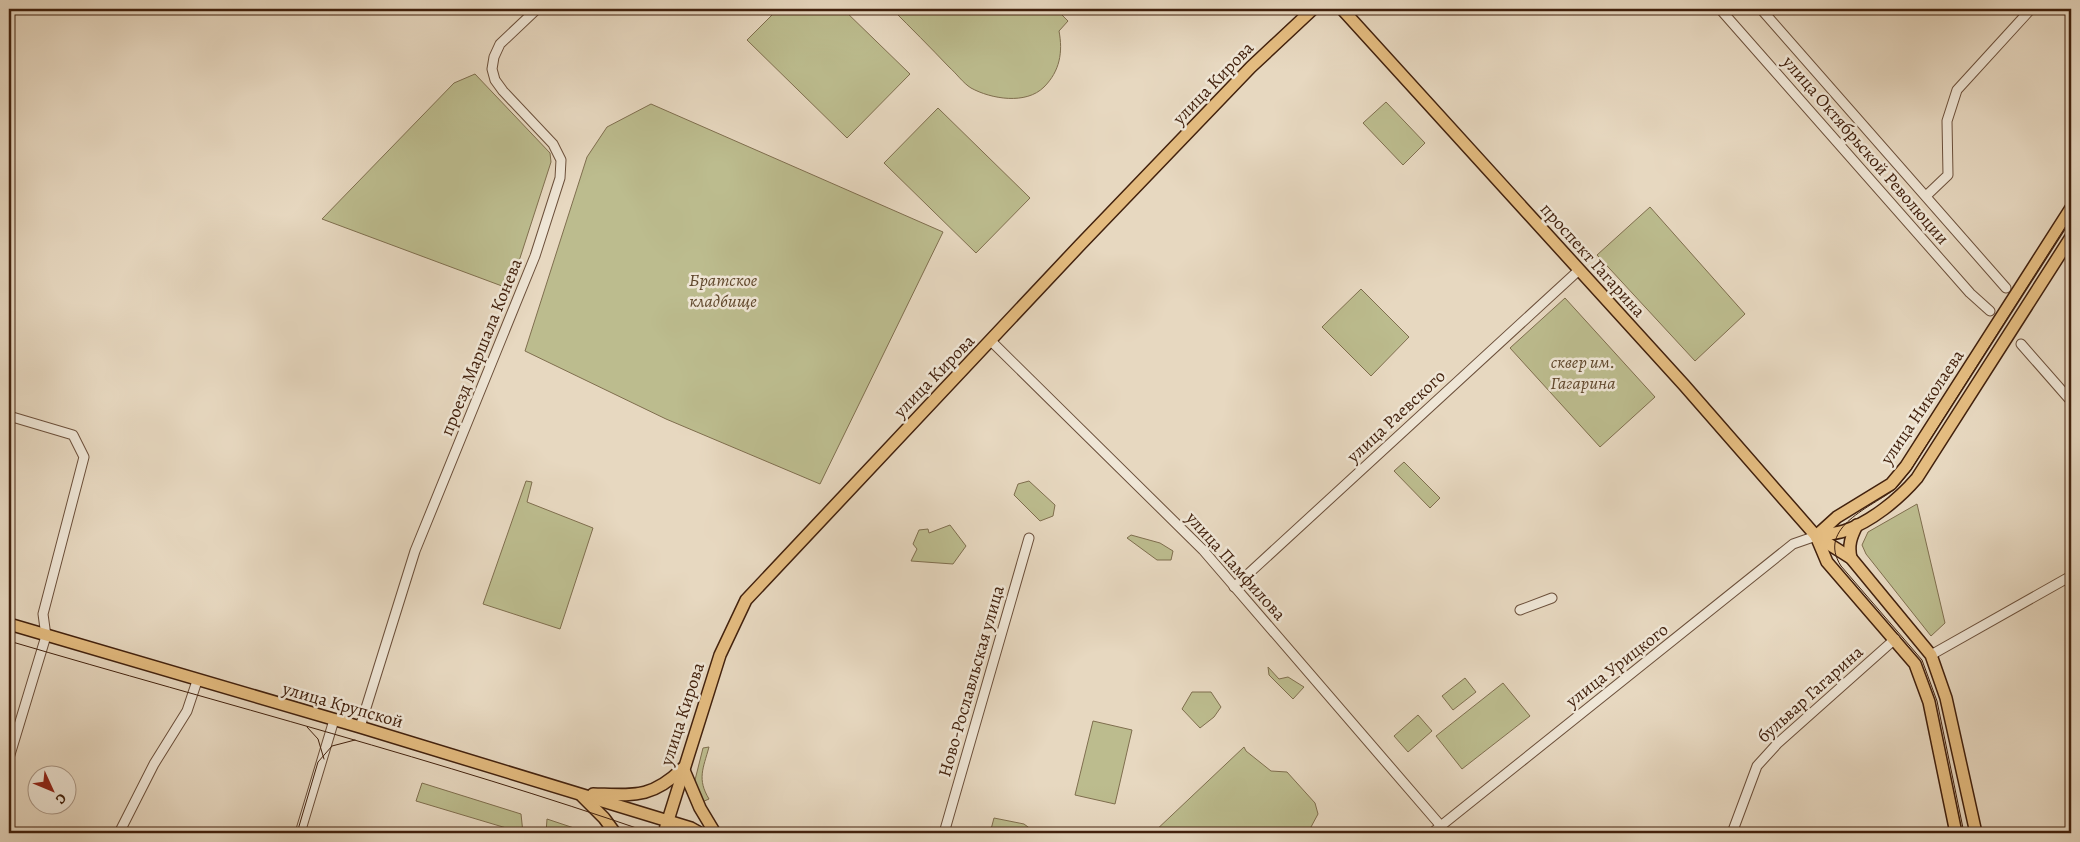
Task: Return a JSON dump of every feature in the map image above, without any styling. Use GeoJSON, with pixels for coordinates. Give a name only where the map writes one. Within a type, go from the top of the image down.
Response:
{"type":"FeatureCollection","features":[{"type":"Feature","properties":{"kind":"main road","name":"улица Кирова"},"geometry":{"type":"LineString","coordinates":[[667,830],[683,768],[720,655],[746,600],[992,342],[1080,245],[1251,67],[1312,9]]}},
{"type":"Feature","properties":{"kind":"main road","name":"проспект Гагарина"},"geometry":{"type":"LineString","coordinates":[[1342,9],[1579,270],[1816,536],[1851,558],[1931,655],[1946,698],[1976,833]]}},
{"type":"Feature","properties":{"kind":"main road","name":"улица Николаева"},"geometry":{"type":"LineString","coordinates":[[1816,536],[1837,517],[1891,484],[1906,466],[2071,208]]}},
{"type":"Feature","properties":{"kind":"main road","name":"улица Николаева"},"geometry":{"type":"LineString","coordinates":[[1816,536],[1839,532],[1858,525],[1901,495],[1917,478],[2071,237]]}},
{"type":"Feature","properties":{"kind":"main road"},"geometry":{"type":"LineString","coordinates":[[1851,558],[1849,548],[1851,536],[1858,525]]}},
{"type":"Feature","properties":{"kind":"main road","name":"проспект Гагарина"},"geometry":{"type":"LineString","coordinates":[[1816,536],[1827,562],[1915,664],[1924,686],[1956,833]]}},
{"type":"Feature","properties":{"kind":"main road","name":"улица Крупской"},"geometry":{"type":"LineString","coordinates":[[9,624],[579,793],[667,830],[700,833]]}},
{"type":"Feature","properties":{"kind":"main road"},"geometry":{"type":"LineString","coordinates":[[579,793],[636,796],[652,792],[667,783],[683,768],[700,808],[715,833]]}},
{"type":"Feature","properties":{"kind":"main road"},"geometry":{"type":"LineString","coordinates":[[579,793],[604,818],[615,833]]}},
{"type":"Feature","properties":{"kind":"street","name":"проезд Маршала Конева"},"geometry":{"type":"LineString","coordinates":[[360,727],[415,552],[528,274],[560,178],[561,160],[554,144],[503,91],[495,80],[492,69],[494,56],[500,44],[537,9]]}},
{"type":"Feature","properties":{"kind":"street","name":"улица Октябрьской Революции"},"geometry":{"type":"LineString","coordinates":[[1720,9],[1970,293],[1990,311]]}},
{"type":"Feature","properties":{"kind":"street","name":"улица Октябрьской Революции"},"geometry":{"type":"LineString","coordinates":[[1761,9],[2006,288]]}},
{"type":"Feature","properties":{"kind":"street"},"geometry":{"type":"LineString","coordinates":[[1926,196],[1948,175],[1947,121],[1957,90],[2031,9]]}},
{"type":"Feature","properties":{"kind":"street","name":"улица Раевского"},"geometry":{"type":"LineString","coordinates":[[1234,587],[1579,270]]}},
{"type":"Feature","properties":{"kind":"street","name":"улица Памфилова"},"geometry":{"type":"LineString","coordinates":[[992,342],[1203,550],[1442,830]]}},
{"type":"Feature","properties":{"kind":"street"},"geometry":{"type":"LineString","coordinates":[[2021,344],[2071,401]]}},
{"type":"Feature","properties":{"kind":"street"},"geometry":{"type":"LineString","coordinates":[[9,416],[73,435],[84,457],[43,614],[46,636],[9,758]]}},
{"type":"Feature","properties":{"kind":"street","name":"улица Урицкого"},"geometry":{"type":"LineString","coordinates":[[1432,833],[1442,830],[1793,544],[1816,536]]}},
{"type":"Feature","properties":{"kind":"street","name":"Ново-Рославльская улица"},"geometry":{"type":"LineString","coordinates":[[944,833],[1029,538]]}},
{"type":"Feature","properties":{"kind":"street"},"geometry":{"type":"LineString","coordinates":[[1931,655],[2071,576]]}},
{"type":"Feature","properties":{"kind":"street"},"geometry":{"type":"LineString","coordinates":[[1520,610],[1552,598]]}},
{"type":"Feature","properties":{"kind":"street","name":"бульвар Гагарина"},"geometry":{"type":"LineString","coordinates":[[1732,833],[1757,766],[1777,744],[1895,639]]}},
{"type":"Feature","properties":{"kind":"street"},"geometry":{"type":"LineString","coordinates":[[119,833],[154,764],[187,711],[197,681]]}},
{"type":"Feature","properties":{"kind":"street"},"geometry":{"type":"LineString","coordinates":[[300,833],[334,720]]}},
{"type":"Feature","properties":{"kind":"green space"},"geometry":{"type":"Polygon","coordinates":[[[778,9],[843,9],[910,74],[847,138],[747,40],[778,9]]]}},
{"type":"Feature","properties":{"kind":"green space"},"geometry":{"type":"Polygon","coordinates":[[[892,9],[1056,9],[1068,21],[1059,31],[1061,46],[1059,61],[1049,81],[1037,93],[1018,98],[1008,98],[988,95],[968,86],[892,9]]]}},
{"type":"Feature","properties":{"kind":"green space"},"geometry":{"type":"Polygon","coordinates":[[[475,74],[550,153],[551,162],[510,289],[322,219],[454,83],[475,74]]]}},
{"type":"Feature","properties":{"kind":"green space"},"geometry":{"type":"Polygon","coordinates":[[[1386,102],[1425,143],[1403,165],[1363,123],[1386,102]]]}},
{"type":"Feature","properties":{"kind":"green space","name":"Братское кладбище"},"geometry":{"type":"Polygon","coordinates":[[[651,104],[943,232],[820,484],[666,419],[525,351],[587,157],[607,127],[651,104]]]}},
{"type":"Feature","properties":{"kind":"green space"},"geometry":{"type":"Polygon","coordinates":[[[938,108],[1030,198],[976,253],[884,163],[938,108]]]}},
{"type":"Feature","properties":{"kind":"green space"},"geometry":{"type":"Polygon","coordinates":[[[1650,207],[1745,314],[1695,361],[1597,255],[1650,207]]]}},
{"type":"Feature","properties":{"kind":"green space"},"geometry":{"type":"Polygon","coordinates":[[[1361,289],[1409,337],[1371,376],[1322,327],[1361,289]]]}},
{"type":"Feature","properties":{"kind":"green space","name":"сквер им. Гагарина"},"geometry":{"type":"Polygon","coordinates":[[[1565,298],[1655,397],[1600,447],[1510,348],[1565,298]]]}},
{"type":"Feature","properties":{"kind":"green space"},"geometry":{"type":"Polygon","coordinates":[[[1404,462],[1440,498],[1430,508],[1394,471],[1404,462]]]}},
{"type":"Feature","properties":{"kind":"green space"},"geometry":{"type":"Polygon","coordinates":[[[526,481],[532,482],[527,502],[593,528],[560,629],[483,604],[526,481]]]}},
{"type":"Feature","properties":{"kind":"green space"},"geometry":{"type":"Polygon","coordinates":[[[1029,481],[1055,505],[1053,516],[1040,521],[1014,495],[1018,484],[1029,481]]]}},
{"type":"Feature","properties":{"kind":"green space"},"geometry":{"type":"Polygon","coordinates":[[[1917,504],[1945,623],[1931,636],[1866,554],[1862,545],[1868,532],[1917,504]]]}},
{"type":"Feature","properties":{"kind":"green space"},"geometry":{"type":"Polygon","coordinates":[[[950,525],[966,546],[953,564],[911,561],[917,549],[913,544],[919,530],[928,529],[929,533],[950,525]]]}},
{"type":"Feature","properties":{"kind":"green space"},"geometry":{"type":"Polygon","coordinates":[[[1131,535],[1160,543],[1173,551],[1171,560],[1157,560],[1127,538],[1131,535]]]}},
{"type":"Feature","properties":{"kind":"green space"},"geometry":{"type":"Polygon","coordinates":[[[1268,667],[1279,679],[1288,677],[1304,687],[1293,699],[1269,675],[1268,667]]]}},
{"type":"Feature","properties":{"kind":"green space"},"geometry":{"type":"Polygon","coordinates":[[[1465,678],[1476,692],[1453,710],[1442,696],[1465,678]]]}},
{"type":"Feature","properties":{"kind":"green space"},"geometry":{"type":"Polygon","coordinates":[[[1503,683],[1530,716],[1462,769],[1436,736],[1503,683]]]}},
{"type":"Feature","properties":{"kind":"green space"},"geometry":{"type":"Polygon","coordinates":[[[1192,692],[1211,692],[1221,707],[1214,717],[1200,728],[1182,709],[1192,692]]]}},
{"type":"Feature","properties":{"kind":"green space"},"geometry":{"type":"Polygon","coordinates":[[[1418,715],[1432,731],[1408,752],[1394,736],[1418,715]]]}},
{"type":"Feature","properties":{"kind":"green space"},"geometry":{"type":"Polygon","coordinates":[[[1093,721],[1132,730],[1115,804],[1075,795],[1093,721]]]}},
{"type":"Feature","properties":{"kind":"green space"},"geometry":{"type":"Polygon","coordinates":[[[709,747],[703,768],[702,780],[709,799],[702,802],[694,784],[703,748],[709,747]]]}},
{"type":"Feature","properties":{"kind":"green space"},"geometry":{"type":"Polygon","coordinates":[[[1244,747],[1246,751],[1271,771],[1287,772],[1315,803],[1318,814],[1311,827],[1317,833],[1153,833],[1244,747]]]}},
{"type":"Feature","properties":{"kind":"green space"},"geometry":{"type":"Polygon","coordinates":[[[422,783],[521,814],[523,833],[416,801],[422,783]]]}},
{"type":"Feature","properties":{"kind":"green space"},"geometry":{"type":"Polygon","coordinates":[[[994,818],[1024,824],[1032,830],[1031,833],[990,833],[994,818]]]}},
{"type":"Feature","properties":{"kind":"green space"},"geometry":{"type":"Polygon","coordinates":[[[547,819],[589,833],[546,833],[547,819]]]}},
{"type":"Feature","properties":{"kind":"tram line"},"geometry":{"type":"LineString","coordinates":[[1964,833],[1937,701],[1922,660],[1841,566],[1835,552],[1836,540],[1841,529],[1850,520],[1895,489],[1910,471],[2071,218]]}},
{"type":"Feature","properties":{"kind":"tram line"},"geometry":{"type":"LineString","coordinates":[[9,641],[412,757],[572,806],[651,833]]}},
{"type":"Feature","properties":{"kind":"tram line"},"geometry":{"type":"LineString","coordinates":[[307,727],[318,739],[324,759]]}},
{"type":"Feature","properties":{"kind":"tram line"},"geometry":{"type":"LineString","coordinates":[[297,833],[318,762],[332,746],[355,740]]}}]}
